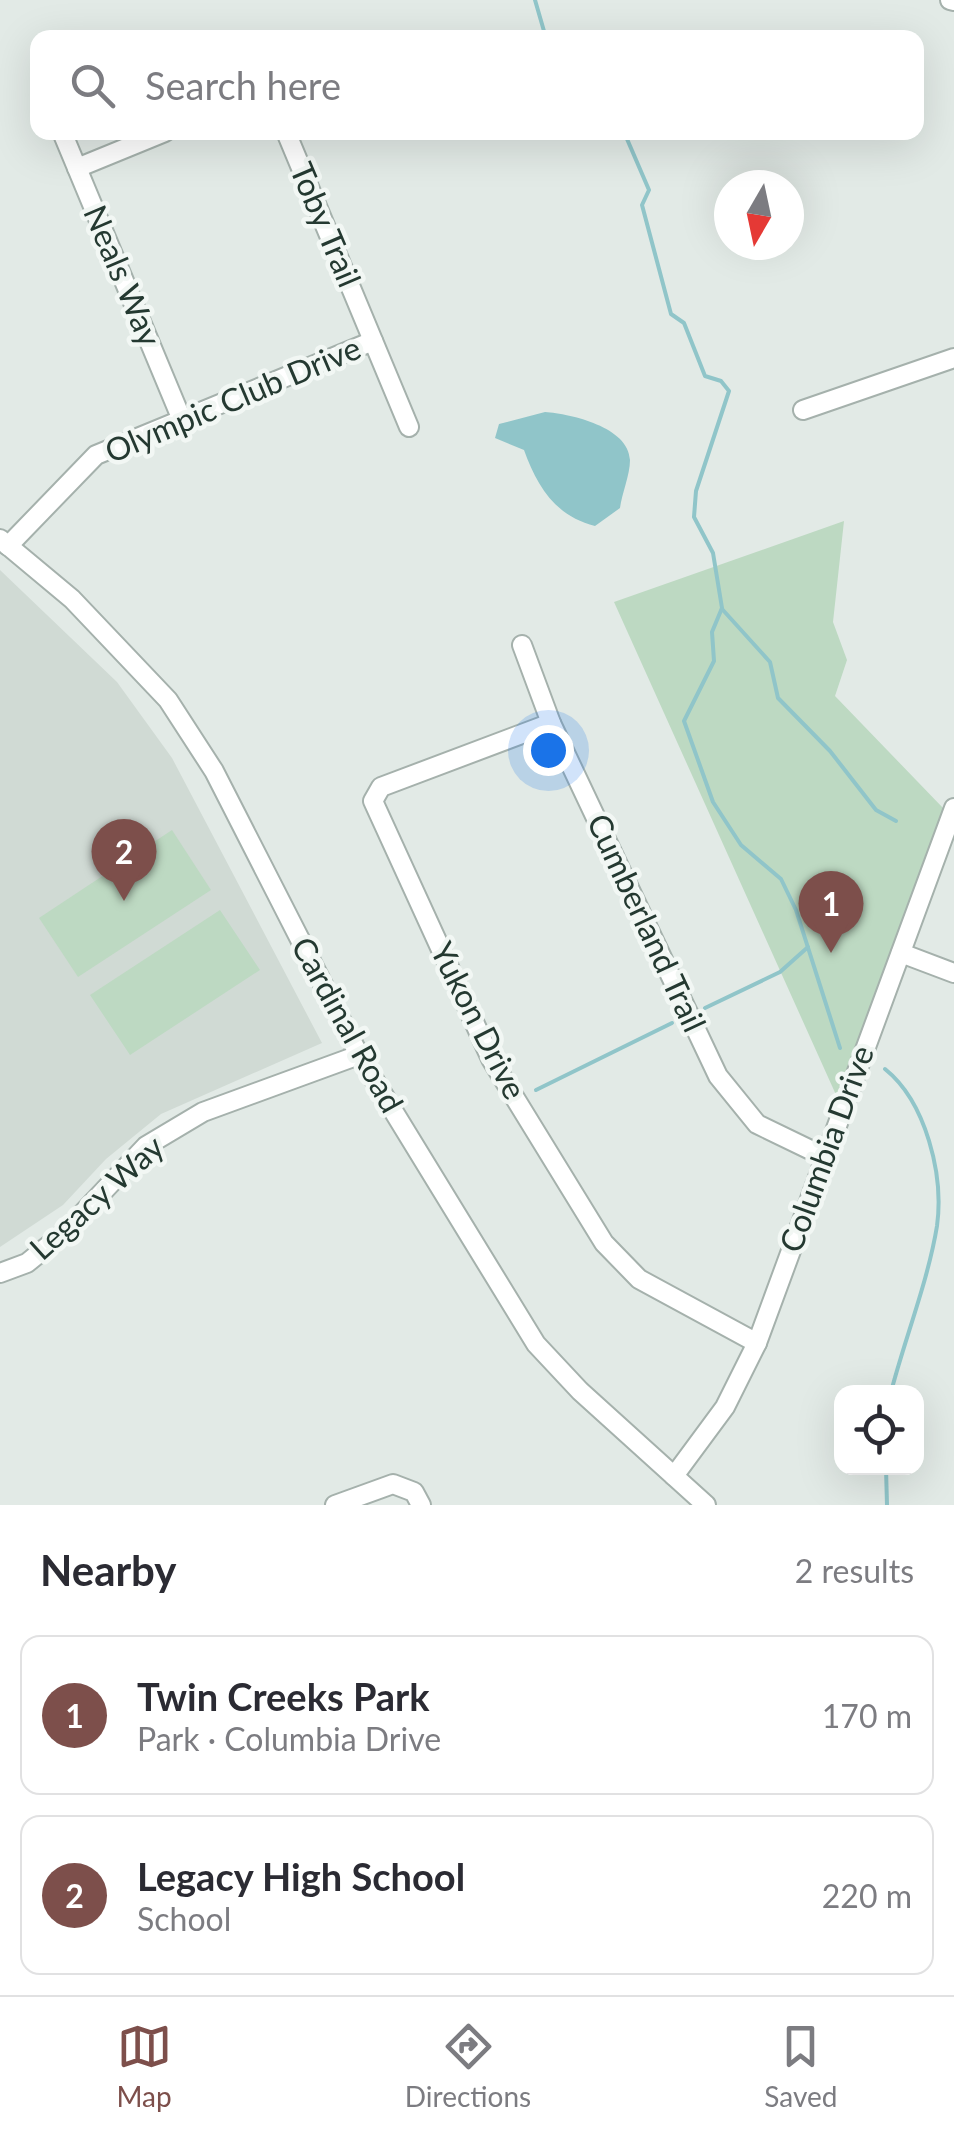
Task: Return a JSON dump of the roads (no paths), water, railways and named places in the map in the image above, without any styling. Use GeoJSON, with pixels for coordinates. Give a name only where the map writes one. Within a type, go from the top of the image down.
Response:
{"type":"FeatureCollection","features":[{"type":"Feature","properties":{"kind":"street","name":"Neals Way"},"geometry":{"type":"LineString","coordinates":[[65,140],[182,420]]}},
{"type":"Feature","properties":{"kind":"street"},"geometry":{"type":"LineString","coordinates":[[77,168],[145,140]]}},
{"type":"Feature","properties":{"kind":"street","name":"Toby Trail"},"geometry":{"type":"LineString","coordinates":[[289,140],[409,428]]}},
{"type":"Feature","properties":{"kind":"street","name":"Olympic Club Drive"},"geometry":{"type":"LineString","coordinates":[[4,542],[96,455],[374,341]]}},
{"type":"Feature","properties":{"kind":"street"},"geometry":{"type":"LineString","coordinates":[[803,410],[954,358]]}},
{"type":"Feature","properties":{"kind":"street","name":"Cardinal Road"},"geometry":{"type":"LineString","coordinates":[[4,542],[72,599],[168,700],[214,771],[359,1054],[536,1344],[706,1505]]}},
{"type":"Feature","properties":{"kind":"street","name":"Cumberland Trail"},"geometry":{"type":"LineString","coordinates":[[522,645],[550,723],[718,1076],[757,1124],[823,1156]]}},
{"type":"Feature","properties":{"kind":"street","name":"Yukon Drive"},"geometry":{"type":"LineString","coordinates":[[550,723],[381,787],[373,801],[492,1059],[604,1243],[639,1280],[757,1342]]}},
{"type":"Feature","properties":{"kind":"street","name":"Columbia Drive"},"geometry":{"type":"LineString","coordinates":[[674,1476],[726,1407],[757,1342],[954,808]]}},
{"type":"Feature","properties":{"kind":"street"},"geometry":{"type":"LineString","coordinates":[[902,953],[954,973]]}},
{"type":"Feature","properties":{"kind":"street","name":"Legacy Way"},"geometry":{"type":"LineString","coordinates":[[0,1273],[27,1263],[64,1233],[146,1146],[203,1112],[359,1054]]}},
{"type":"Feature","properties":{"kind":"street"},"geometry":{"type":"LineString","coordinates":[[336,1505],[384,1486],[404,1485],[421,1505]]}},
{"type":"Feature","properties":{"kind":"water"},"geometry":{"type":"Polygon","coordinates":[[[545,412],[597,424],[620,439],[627,449],[630,466],[620,508],[595,526],[558,507],[535,476],[524,450],[495,438],[499,424],[545,412]]]}},
{"type":"Feature","properties":{"kind":"waterway"},"geometry":{"type":"LineString","coordinates":[[535,0],[544,30]]}},
{"type":"Feature","properties":{"kind":"waterway"},"geometry":{"type":"LineString","coordinates":[[627,140],[649,190],[642,205],[671,314],[684,323],[705,376],[721,381],[729,391],[696,491],[694,517],[713,553],[722,608],[712,632],[714,661],[684,721],[713,802],[741,845],[781,879],[796,910],[840,1048]]}},
{"type":"Feature","properties":{"kind":"waterway"},"geometry":{"type":"LineString","coordinates":[[722,609],[770,662],[778,698],[830,751],[876,810],[896,821]]}},
{"type":"Feature","properties":{"kind":"waterway"},"geometry":{"type":"LineString","coordinates":[[705,1008],[780,972],[808,947]]}},
{"type":"Feature","properties":{"kind":"waterway"},"geometry":{"type":"LineString","coordinates":[[536,1090],[672,1023]]}},
{"type":"Feature","properties":{"kind":"waterway"},"geometry":{"type":"LineString","coordinates":[[885,1069],[899,1083],[921,1120],[938,1185],[937,1226],[928,1268],[893,1385]]}},
{"type":"Feature","properties":{"kind":"waterway"},"geometry":{"type":"LineString","coordinates":[[886,1475],[887,1505]]}},
{"type":"Feature","properties":{"kind":"place","name":"Legacy High School"},"geometry":{"type":"Point","coordinates":[124,901]}},
{"type":"Feature","properties":{"kind":"place","name":"Twin Creeks Park"},"geometry":{"type":"Point","coordinates":[831,953]}}]}
